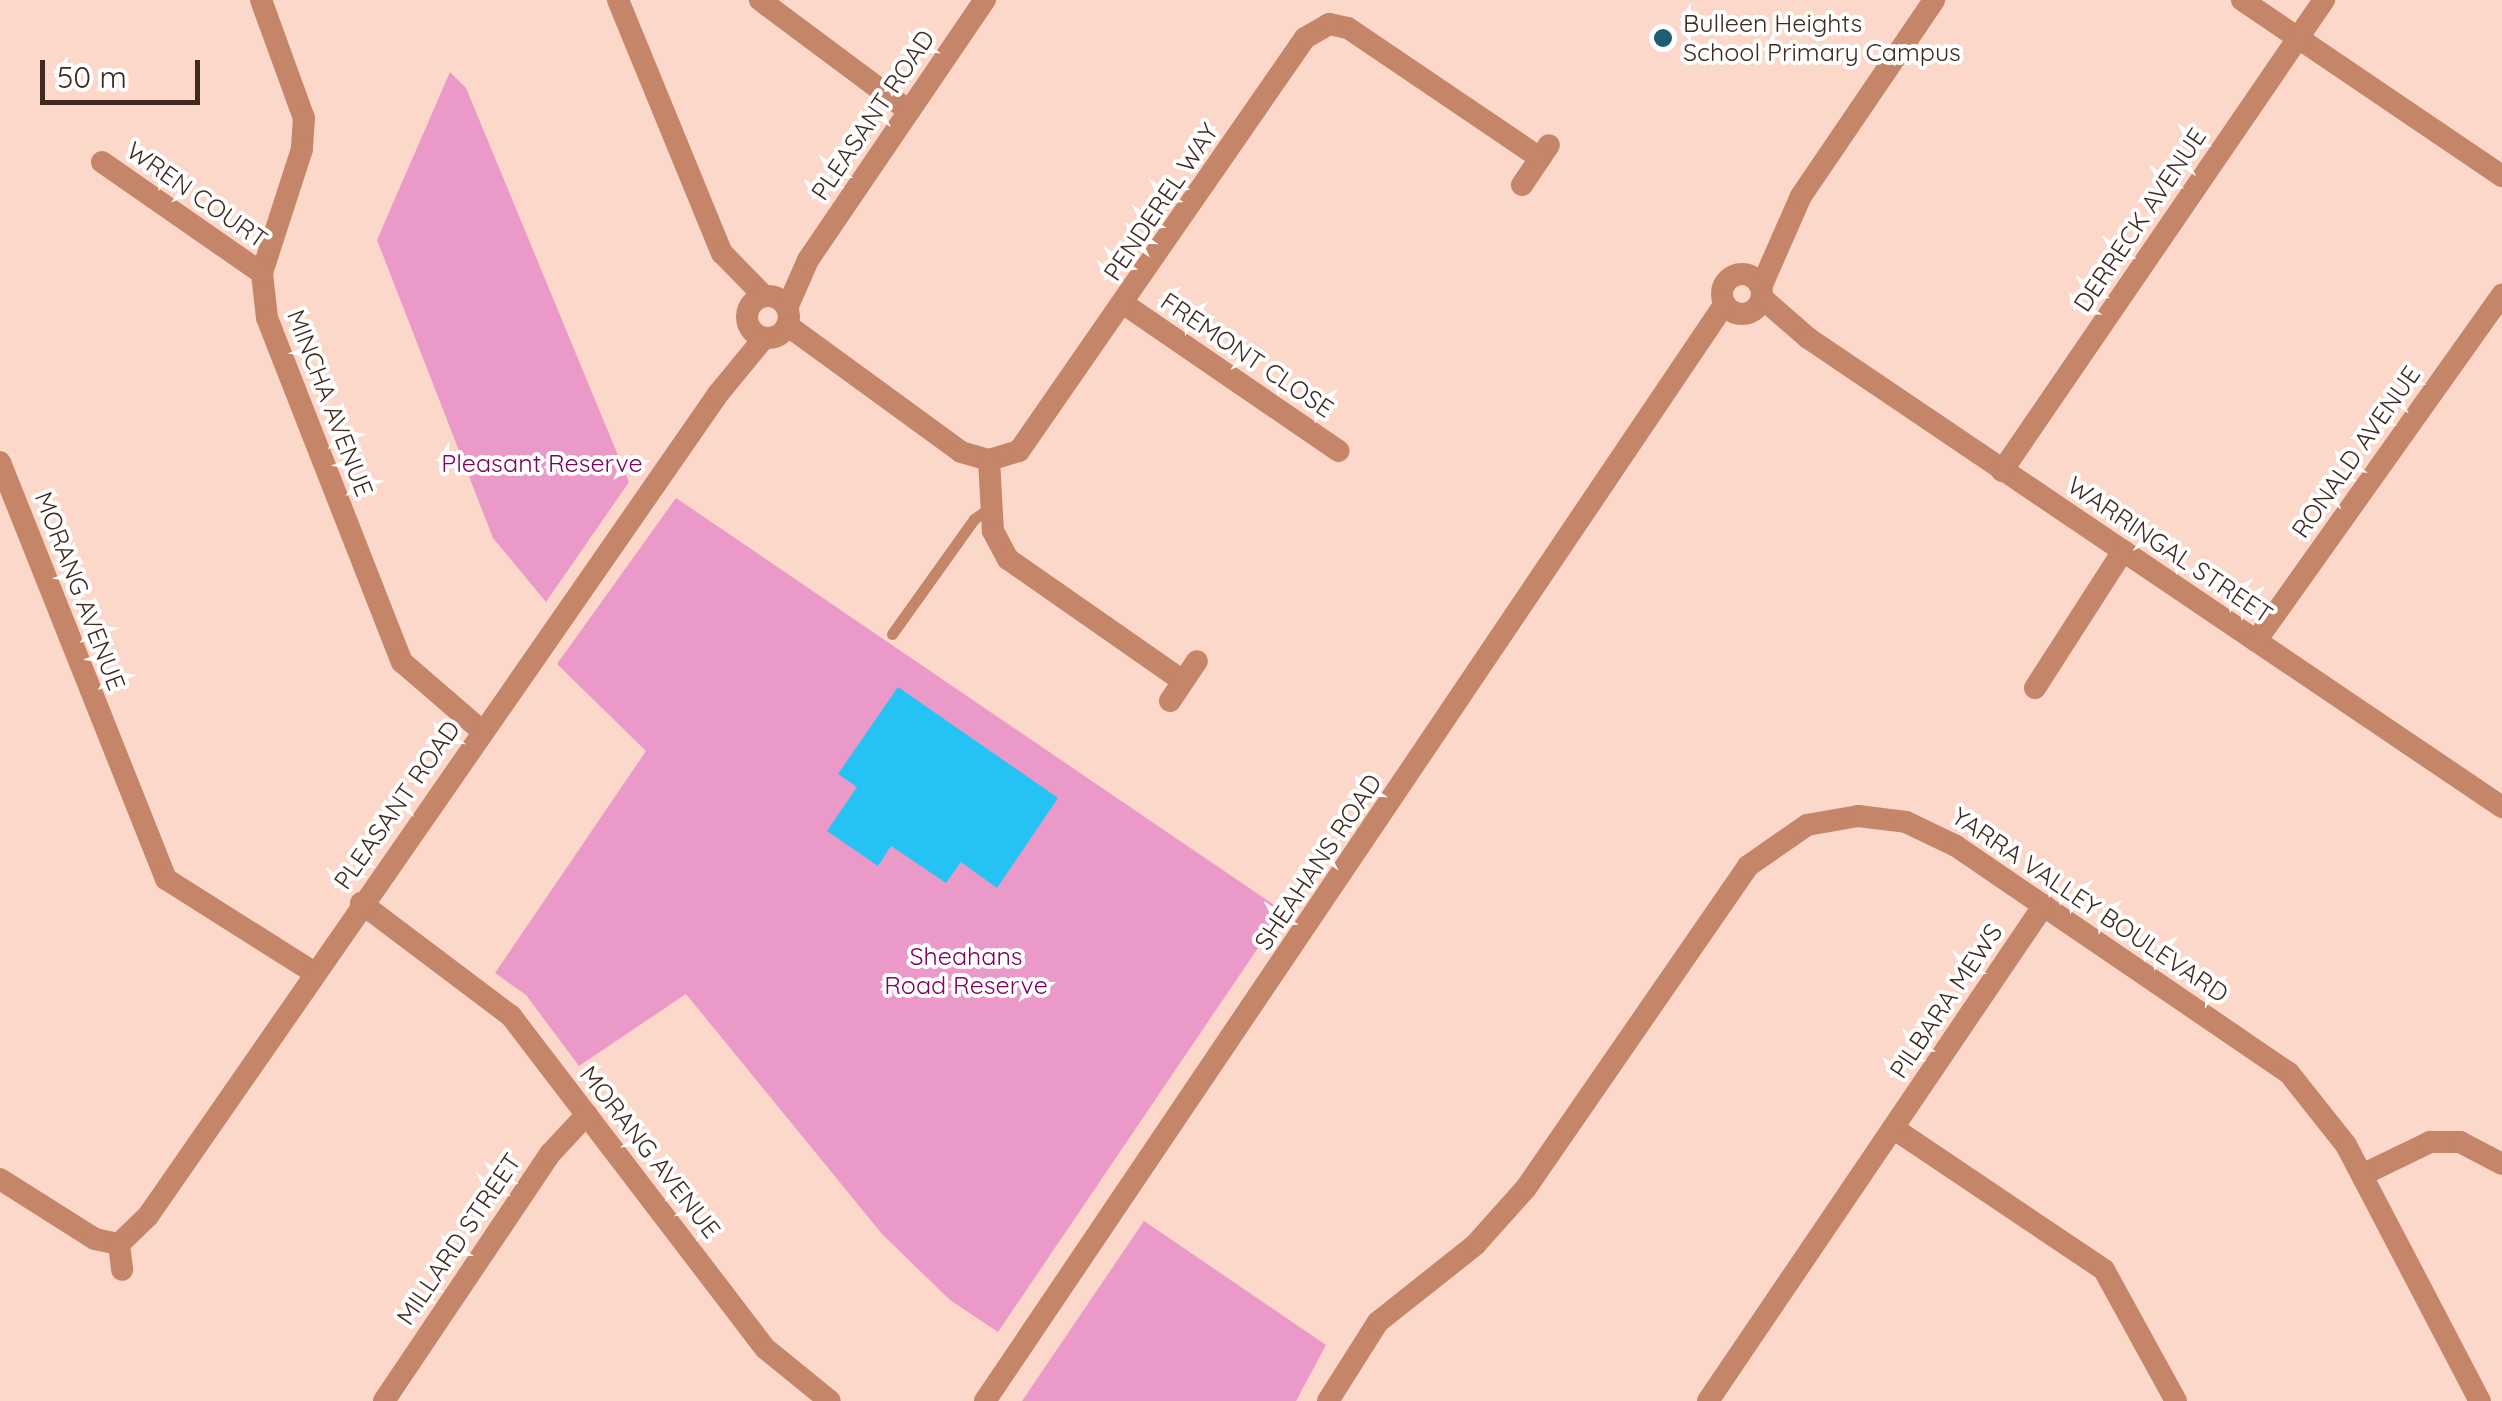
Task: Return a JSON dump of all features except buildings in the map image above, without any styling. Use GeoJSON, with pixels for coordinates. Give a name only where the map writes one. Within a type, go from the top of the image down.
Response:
{"type":"FeatureCollection","features":[{"type":"Feature","properties":{"kind":"street","name":"MINCHA AVENUE"},"geometry":{"type":"LineString","coordinates":[[261,0],[300,99],[304,134],[262,273],[267,318],[394,646],[412,678],[482,731]]}},
{"type":"Feature","properties":{"kind":"street"},"geometry":{"type":"LineString","coordinates":[[618,0],[722,253],[768,317],[961,452],[989,460],[992,508],[1008,559],[1183,681]]}},
{"type":"Feature","properties":{"kind":"street"},"geometry":{"type":"LineString","coordinates":[[760,0],[913,104]]}},
{"type":"Feature","properties":{"kind":"street","name":"PLEASANT ROAD"},"geometry":{"type":"LineString","coordinates":[[119,1244],[148,1216],[357,909],[718,394],[985,0]]}},
{"type":"Feature","properties":{"kind":"street","name":"SHEAHANS ROAD"},"geometry":{"type":"LineString","coordinates":[[986,1400],[1693,356],[1748,298],[1801,196],[1934,0]]}},
{"type":"Feature","properties":{"kind":"street"},"geometry":{"type":"LineString","coordinates":[[2242,0],[2502,176]]}},
{"type":"Feature","properties":{"kind":"street","name":"DERRECK AVENUE"},"geometry":{"type":"LineString","coordinates":[[2002,471],[2324,0]]}},
{"type":"Feature","properties":{"kind":"street","name":"PENDEREL WAY"},"geometry":{"type":"LineString","coordinates":[[989,460],[1020,451],[1037,434],[1305,38],[1329,24],[1348,28],[1544,152],[1522,185]]}},
{"type":"Feature","properties":{"kind":"street","name":"WREN COURT"},"geometry":{"type":"LineString","coordinates":[[102,162],[262,273]]}},
{"type":"Feature","properties":{"kind":"street","name":"RONALD AVENUE"},"geometry":{"type":"LineString","coordinates":[[2256,640],[2502,295]]}},
{"type":"Feature","properties":{"kind":"street","name":"WARRINGAL STREET"},"geometry":{"type":"LineString","coordinates":[[1748,298],[2502,807]]}},
{"type":"Feature","properties":{"kind":"street","name":"FREMONT CLOSE"},"geometry":{"type":"LineString","coordinates":[[1124,304],[1339,452]]}},
{"type":"Feature","properties":{"kind":"street","name":"MORANG AVENUE"},"geometry":{"type":"LineString","coordinates":[[0,462],[158,864],[176,888],[309,979]]}},
{"type":"Feature","properties":{"kind":"street"},"geometry":{"type":"LineString","coordinates":[[2035,688],[2123,551]]}},
{"type":"Feature","properties":{"kind":"street"},"geometry":{"type":"LineString","coordinates":[[1170,702],[1197,661]]}},
{"type":"Feature","properties":{"kind":"street","name":"YARRA VALLEY BOULEVARD"},"geometry":{"type":"LineString","coordinates":[[1328,1401],[1378,1322],[1503,1217],[1734,883],[1772,844],[1831,818],[1895,819],[1930,831],[2288,1073],[2330,1119],[2480,1401]]}},
{"type":"Feature","properties":{"kind":"street","name":"PILBARA MEWS"},"geometry":{"type":"LineString","coordinates":[[1708,1401],[2044,905]]}},
{"type":"Feature","properties":{"kind":"street","name":"MORANG AVENUE"},"geometry":{"type":"LineString","coordinates":[[357,909],[512,1016],[766,1349],[830,1401]]}},
{"type":"Feature","properties":{"kind":"street","name":"MILLARD STREET"},"geometry":{"type":"LineString","coordinates":[[384,1401],[550,1154],[587,1114]]}},
{"type":"Feature","properties":{"kind":"street"},"geometry":{"type":"LineString","coordinates":[[1893,1128],[2104,1270],[2176,1401]]}},
{"type":"Feature","properties":{"kind":"street"},"geometry":{"type":"LineString","coordinates":[[2362,1175],[2416,1146],[2447,1140],[2502,1164]]}},
{"type":"Feature","properties":{"kind":"street"},"geometry":{"type":"LineString","coordinates":[[0,1179],[95,1238],[119,1244],[122,1270]]}},
{"type":"Feature","properties":{"kind":"lane"},"geometry":{"type":"LineString","coordinates":[[892,634],[974,519],[992,508]]}},
{"type":"Feature","properties":{"kind":"green space","name":"Pleasant Reserve"},"geometry":{"type":"Polygon","coordinates":[[[450,72],[466,88],[629,482],[546,602],[493,538],[377,240],[450,72]]]}},
{"type":"Feature","properties":{"kind":"green space","name":"Sheahans Road Reserve"},"geometry":{"type":"Polygon","coordinates":[[[676,498],[1283,911],[998,1332],[950,1300],[882,1234],[686,994],[579,1066],[526,995],[495,973],[646,751],[557,664],[676,498]]]}},
{"type":"Feature","properties":{"kind":"green space"},"geometry":{"type":"Polygon","coordinates":[[[1144,1221],[1326,1345],[1296,1401],[1022,1401],[1144,1221]]]}},
{"type":"Feature","properties":{"kind":"place","name":"Bulleen Heights School Primary Campus"},"geometry":{"type":"Point","coordinates":[1663,38]}}]}
